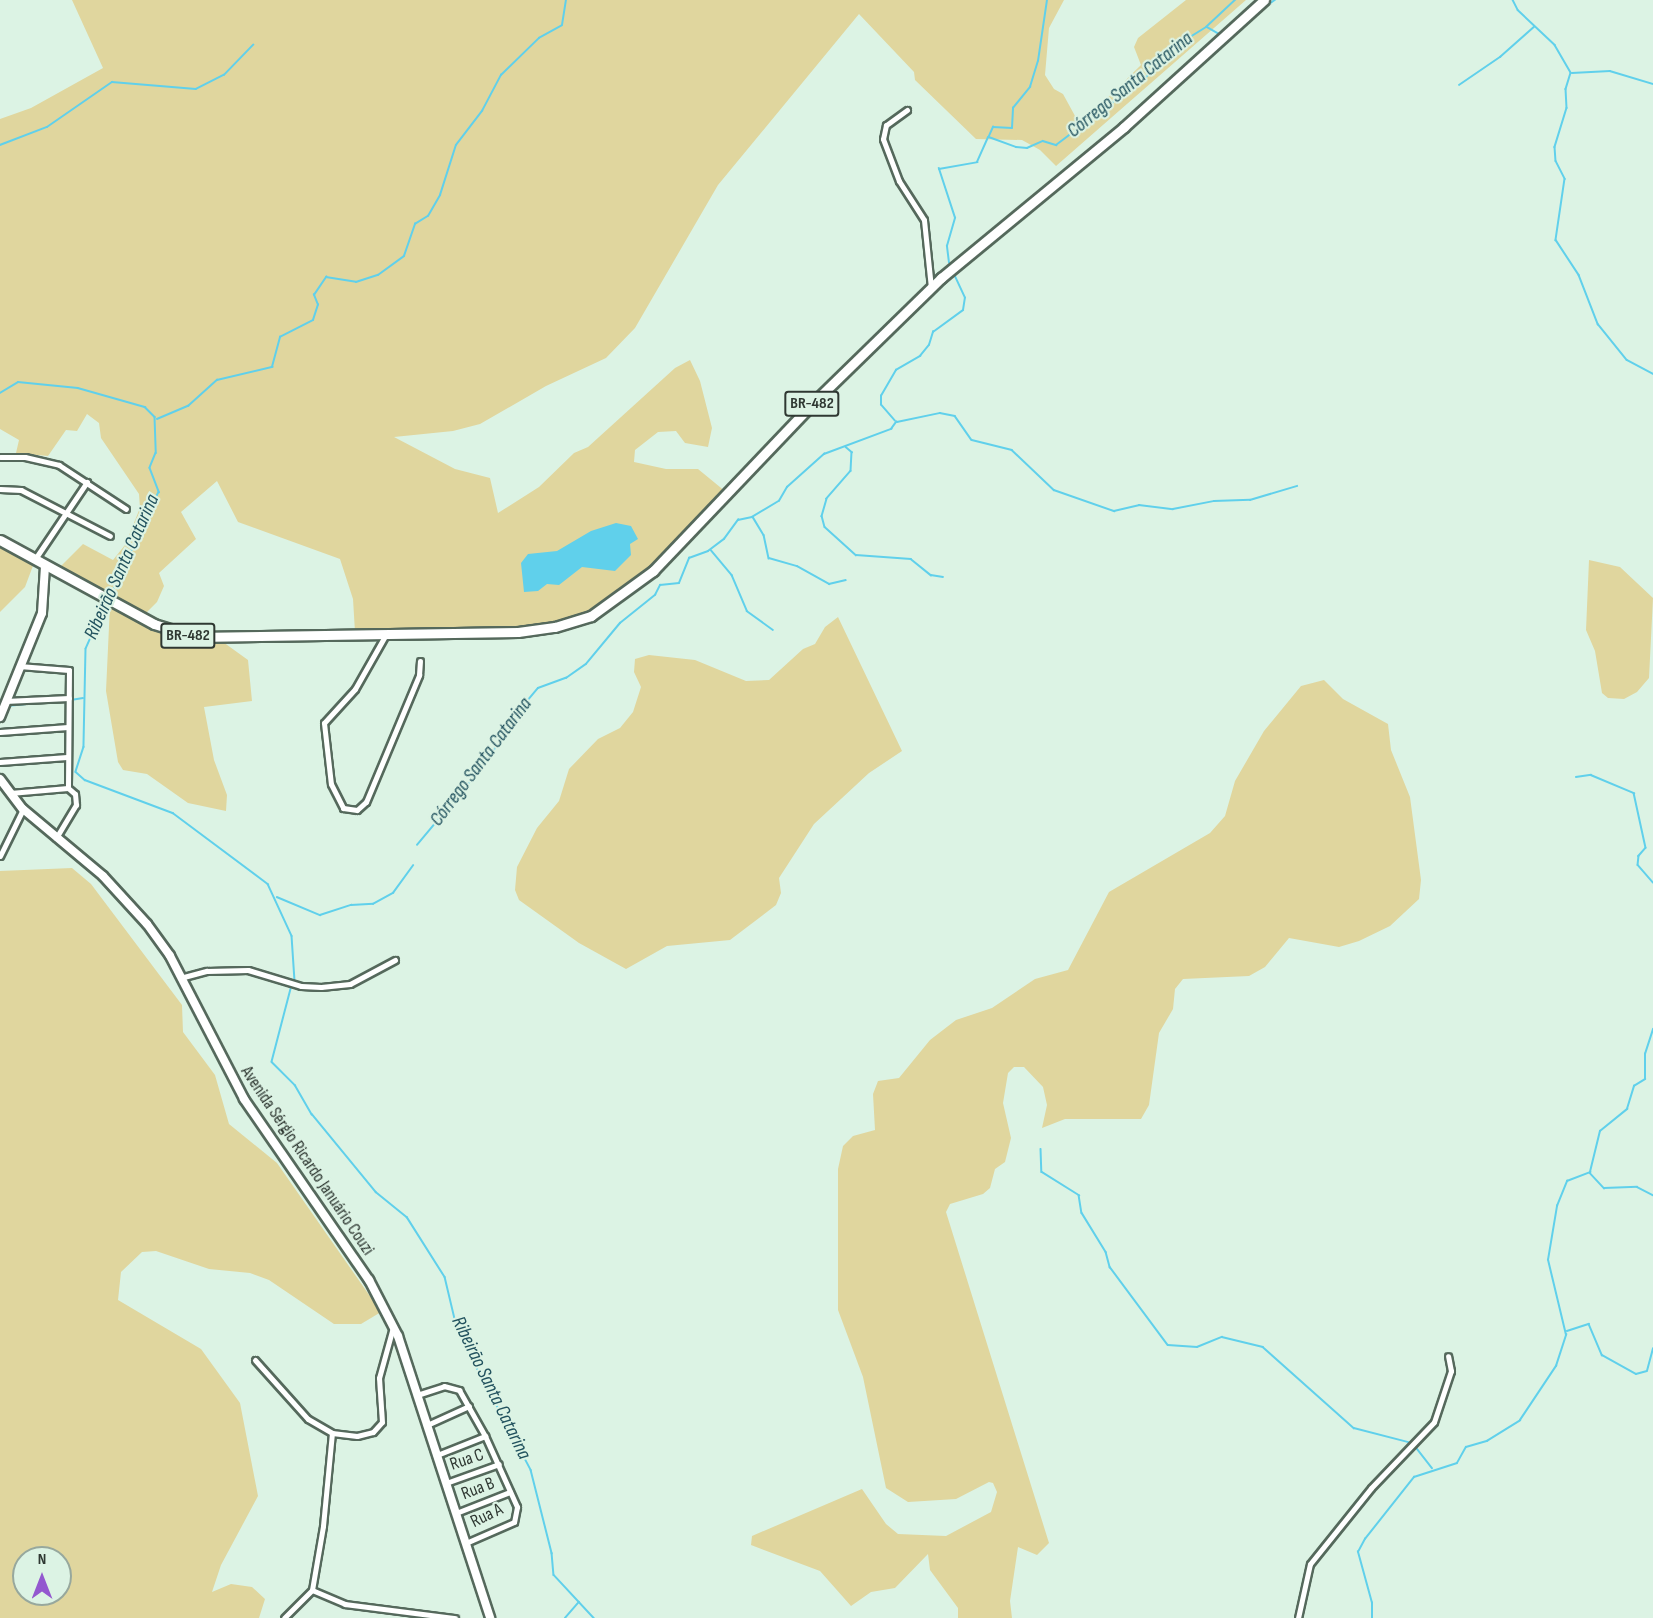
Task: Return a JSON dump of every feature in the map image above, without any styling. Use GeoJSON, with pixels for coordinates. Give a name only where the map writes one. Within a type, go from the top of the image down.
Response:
{"type":"FeatureCollection","features":[{"type":"Feature","properties":{"kind":"highway","name":"BR-482"},"geometry":{"type":"LineString","coordinates":[[0,540],[115,604],[183,635],[386,636],[537,630],[579,620],[611,604],[669,556],[816,400],[931,288],[989,235],[1124,127],[1264,0]]}},
{"type":"Feature","properties":{"kind":"street"},"geometry":{"type":"LineString","coordinates":[[907,110],[886,125],[883,139],[900,182],[924,220],[931,288]]}},
{"type":"Feature","properties":{"kind":"street"},"geometry":{"type":"LineString","coordinates":[[0,457],[47,462],[87,482],[126,509]]}},
{"type":"Feature","properties":{"kind":"street"},"geometry":{"type":"LineString","coordinates":[[35,559],[87,482]]}},
{"type":"Feature","properties":{"kind":"street"},"geometry":{"type":"LineString","coordinates":[[0,489],[21,490],[110,536]]}},
{"type":"Feature","properties":{"kind":"street"},"geometry":{"type":"LineString","coordinates":[[0,717],[42,613],[45,566]]}},
{"type":"Feature","properties":{"kind":"street"},"geometry":{"type":"LineString","coordinates":[[386,636],[355,689],[324,723],[332,784],[343,808],[357,810],[366,802],[419,675],[420,661]]}},
{"type":"Feature","properties":{"kind":"street"},"geometry":{"type":"LineString","coordinates":[[19,666],[67,668],[68,788],[77,800],[56,838]]}},
{"type":"Feature","properties":{"kind":"street"},"geometry":{"type":"LineString","coordinates":[[5,701],[69,698]]}},
{"type":"Feature","properties":{"kind":"street"},"geometry":{"type":"LineString","coordinates":[[0,732],[68,727]]}},
{"type":"Feature","properties":{"kind":"street"},"geometry":{"type":"LineString","coordinates":[[0,762],[67,757]]}},
{"type":"Feature","properties":{"kind":"street","name":"Avenida Sérgio Ricardo Januário Couzi"},"geometry":{"type":"LineString","coordinates":[[0,781],[23,809],[125,898],[170,956],[244,1099],[369,1280],[393,1326],[490,1618]]}},
{"type":"Feature","properties":{"kind":"street"},"geometry":{"type":"LineString","coordinates":[[10,793],[68,788]]}},
{"type":"Feature","properties":{"kind":"street"},"geometry":{"type":"LineString","coordinates":[[0,856],[23,809]]}},
{"type":"Feature","properties":{"kind":"street"},"geometry":{"type":"LineString","coordinates":[[180,978],[207,971],[248,970],[301,986],[321,987],[350,984],[395,960]]}},
{"type":"Feature","properties":{"kind":"street"},"geometry":{"type":"LineString","coordinates":[[255,1360],[308,1419],[332,1433],[357,1436],[379,1428],[383,1413],[379,1378],[393,1326]]}},
{"type":"Feature","properties":{"kind":"street"},"geometry":{"type":"LineString","coordinates":[[1298,1618],[1310,1563],[1371,1488],[1434,1422],[1451,1371],[1448,1356]]}},
{"type":"Feature","properties":{"kind":"street","name":"Rua A"},"geometry":{"type":"LineString","coordinates":[[417,1395],[449,1386],[459,1390],[499,1464],[517,1508],[514,1522],[466,1543]]}},
{"type":"Feature","properties":{"kind":"street"},"geometry":{"type":"LineString","coordinates":[[427,1425],[469,1406]]}},
{"type":"Feature","properties":{"kind":"street"},"geometry":{"type":"LineString","coordinates":[[284,1618],[312,1590],[323,1526],[332,1433]]}},
{"type":"Feature","properties":{"kind":"street"},"geometry":{"type":"LineString","coordinates":[[437,1455],[485,1436]]}},
{"type":"Feature","properties":{"kind":"street","name":"Rua C"},"geometry":{"type":"LineString","coordinates":[[446,1483],[499,1464]]}},
{"type":"Feature","properties":{"kind":"street","name":"Rua B"},"geometry":{"type":"LineString","coordinates":[[456,1514],[510,1492]]}},
{"type":"Feature","properties":{"kind":"street"},"geometry":{"type":"LineString","coordinates":[[312,1590],[336,1602],[455,1618]]}},
{"type":"Feature","properties":{"kind":"shaded area"},"geometry":{"type":"Polygon","coordinates":[[[72,0],[1064,0],[1049,28],[1045,75],[1054,89],[1063,94],[1080,125],[1141,65],[1134,47],[1138,38],[1186,0],[1246,0],[1056,166],[1040,150],[1022,140],[976,139],[915,80],[914,72],[859,14],[718,185],[635,328],[606,358],[546,386],[480,424],[453,431],[394,437],[455,469],[490,478],[498,513],[539,487],[574,453],[588,447],[675,368],[690,360],[700,381],[712,428],[708,447],[685,443],[676,431],[658,432],[635,450],[634,462],[666,469],[698,469],[726,492],[642,576],[606,603],[579,615],[532,627],[355,632],[353,599],[340,559],[238,522],[217,481],[181,512],[196,539],[159,573],[164,586],[157,602],[146,613],[60,567],[83,544],[113,560],[125,545],[140,508],[139,494],[101,438],[99,423],[87,414],[77,431],[66,430],[48,456],[16,453],[19,440],[0,429],[0,119],[31,108],[103,68],[72,0]]]}},
{"type":"Feature","properties":{"kind":"shaded area"},"geometry":{"type":"Polygon","coordinates":[[[0,546],[34,563],[25,587],[0,612],[0,546]]]}},
{"type":"Feature","properties":{"kind":"shaded area"},"geometry":{"type":"Polygon","coordinates":[[[1589,560],[1620,567],[1653,598],[1649,678],[1637,692],[1624,699],[1608,698],[1602,693],[1595,651],[1586,630],[1589,560]]]}},
{"type":"Feature","properties":{"kind":"shaded area"},"geometry":{"type":"Polygon","coordinates":[[[110,605],[161,634],[192,642],[223,642],[248,660],[252,701],[204,707],[214,760],[227,795],[226,811],[188,803],[147,774],[123,770],[118,762],[106,691],[110,605]]]}},
{"type":"Feature","properties":{"kind":"shaded area"},"geometry":{"type":"Polygon","coordinates":[[[838,617],[902,751],[869,773],[814,824],[779,878],[781,893],[776,905],[730,940],[667,946],[626,969],[579,943],[519,900],[515,890],[517,867],[537,828],[559,801],[569,769],[598,739],[620,728],[633,712],[641,687],[634,672],[635,659],[649,655],[695,660],[746,681],[769,680],[803,649],[815,644],[825,627],[838,617]]]}},
{"type":"Feature","properties":{"kind":"shaded area"},"geometry":{"type":"Polygon","coordinates":[[[1324,680],[1343,699],[1388,724],[1391,750],[1410,797],[1421,880],[1419,899],[1390,926],[1359,941],[1339,947],[1289,938],[1265,967],[1249,976],[1183,979],[1175,989],[1173,1009],[1159,1033],[1149,1105],[1141,1119],[1065,1119],[1042,1128],[1047,1105],[1043,1087],[1024,1067],[1014,1067],[1008,1073],[1003,1103],[1011,1138],[1005,1162],[995,1169],[990,1188],[983,1194],[950,1204],[946,1212],[1049,1543],[1037,1555],[1018,1547],[1010,1601],[1012,1618],[958,1618],[958,1608],[930,1570],[928,1554],[895,1588],[871,1592],[851,1606],[820,1571],[751,1545],[752,1536],[862,1489],[886,1524],[898,1534],[946,1536],[991,1512],[997,1492],[993,1483],[989,1482],[956,1499],[908,1502],[886,1488],[863,1377],[838,1310],[838,1169],[843,1146],[853,1136],[875,1130],[873,1094],[878,1081],[899,1078],[930,1040],[956,1020],[992,1008],[1035,979],[1068,970],[1109,892],[1210,833],[1225,816],[1235,781],[1264,731],[1301,686],[1324,680]]]}},
{"type":"Feature","properties":{"kind":"shaded area"},"geometry":{"type":"Polygon","coordinates":[[[72,868],[91,884],[182,1005],[183,1032],[215,1075],[229,1124],[277,1163],[381,1312],[361,1324],[334,1324],[269,1280],[250,1273],[209,1269],[156,1251],[142,1252],[121,1272],[118,1300],[201,1349],[240,1403],[258,1496],[221,1565],[212,1592],[231,1584],[252,1587],[265,1599],[259,1618],[0,1618],[0,871],[72,868]]]}},
{"type":"Feature","properties":{"kind":"water"},"geometry":{"type":"Polygon","coordinates":[[[616,523],[631,526],[638,539],[630,544],[631,555],[615,571],[582,567],[559,585],[547,584],[538,591],[524,592],[521,563],[528,554],[557,551],[591,531],[616,523]]]}},
{"type":"Feature","properties":{"kind":"waterway"},"geometry":{"type":"LineString","coordinates":[[157,419],[188,406],[217,380],[272,367],[280,337],[313,320],[318,305],[314,295],[326,277],[356,282],[378,275],[404,256],[415,224],[428,216],[440,195],[456,145],[482,111],[501,75],[539,38],[562,25],[566,0]]}},
{"type":"Feature","properties":{"kind":"waterway"},"geometry":{"type":"LineString","coordinates":[[989,136],[993,127],[1012,128],[1013,108],[1030,87],[1038,61],[1047,0]]}},
{"type":"Feature","properties":{"kind":"waterway","name":"Córrego Santa Catarina"},"geometry":{"type":"LineString","coordinates":[[989,137],[1016,147],[1027,148],[1043,141],[1056,145],[1145,78],[1179,44],[1206,27],[1235,0]]}},
{"type":"Feature","properties":{"kind":"waterway","name":"Córrego Santa Catarina"},"geometry":{"type":"LineString","coordinates":[[1254,15],[1275,0]]}},
{"type":"Feature","properties":{"kind":"waterway"},"geometry":{"type":"LineString","coordinates":[[1513,0],[1518,10],[1555,45],[1571,73],[1566,89],[1567,108],[1555,147],[1556,161],[1565,179],[1556,240],[1579,275],[1598,324],[1627,360],[1653,374]]}},
{"type":"Feature","properties":{"kind":"waterway","name":"Córrego Santa Catarina"},"geometry":{"type":"LineString","coordinates":[[1207,27],[1219,34]]}},
{"type":"Feature","properties":{"kind":"waterway"},"geometry":{"type":"LineString","coordinates":[[1459,85],[1500,57],[1534,27]]}},
{"type":"Feature","properties":{"kind":"waterway"},"geometry":{"type":"LineString","coordinates":[[0,145],[47,127],[112,82],[196,89],[224,75],[253,45]]}},
{"type":"Feature","properties":{"kind":"waterway"},"geometry":{"type":"LineString","coordinates":[[1572,73],[1610,71],[1653,84]]}},
{"type":"Feature","properties":{"kind":"waterway","name":"Córrego Santa Catarina"},"geometry":{"type":"LineString","coordinates":[[949,263],[947,246],[955,218],[939,169],[977,162],[988,137]]}},
{"type":"Feature","properties":{"kind":"waterway","name":"Córrego Santa Catarina"},"geometry":{"type":"LineString","coordinates":[[895,421],[881,405],[881,396],[896,370],[920,356],[929,345],[933,332],[963,310],[965,298],[954,274]]}},
{"type":"Feature","properties":{"kind":"waterway","name":"Ribeirão Santa Catarina"},"geometry":{"type":"LineString","coordinates":[[0,393],[18,382],[78,388],[145,407],[155,417],[156,453],[150,468],[159,492],[111,596]]}},
{"type":"Feature","properties":{"kind":"waterway"},"geometry":{"type":"LineString","coordinates":[[897,422],[940,413],[955,416],[972,440],[1012,450],[1054,490],[1114,511],[1139,505],[1173,509],[1214,501],[1250,500],[1297,486]]}},
{"type":"Feature","properties":{"kind":"waterway","name":"Córrego Santa Catarina"},"geometry":{"type":"LineString","coordinates":[[417,845],[488,760],[512,719],[538,688],[566,678],[586,664],[620,623],[655,595],[660,585],[679,583],[689,558],[708,551],[724,539],[738,520],[752,517],[779,501],[787,487],[824,454],[891,429],[896,422]]}},
{"type":"Feature","properties":{"kind":"waterway"},"geometry":{"type":"LineString","coordinates":[[846,447],[852,452],[851,471],[827,499],[822,516],[825,527],[856,555],[911,559],[931,575],[943,577]]}},
{"type":"Feature","properties":{"kind":"waterway"},"geometry":{"type":"LineString","coordinates":[[753,517],[764,535],[769,558],[797,566],[829,584],[846,580]]}},
{"type":"Feature","properties":{"kind":"waterway"},"geometry":{"type":"LineString","coordinates":[[711,550],[732,575],[747,611],[773,630]]}},
{"type":"Feature","properties":{"kind":"waterway","name":"Ribeirão Santa Catarina"},"geometry":{"type":"LineString","coordinates":[[107,602],[86,649],[84,747],[76,772],[85,780],[173,813],[268,884],[292,936],[295,981]]}},
{"type":"Feature","properties":{"kind":"waterway"},"geometry":{"type":"LineString","coordinates":[[71,700],[83,698]]}},
{"type":"Feature","properties":{"kind":"waterway"},"geometry":{"type":"LineString","coordinates":[[7,706],[56,701]]}},
{"type":"Feature","properties":{"kind":"waterway"},"geometry":{"type":"LineString","coordinates":[[1576,777],[1591,775],[1634,793],[1646,848],[1639,856],[1638,865],[1653,882]]}},
{"type":"Feature","properties":{"kind":"waterway","name":"Córrego Santa Catarina"},"geometry":{"type":"LineString","coordinates":[[277,897],[320,915],[351,905],[373,904],[393,893],[413,865]]}},
{"type":"Feature","properties":{"kind":"waterway","name":"Ribeirão Santa Catarina"},"geometry":{"type":"LineString","coordinates":[[291,989],[272,1062],[295,1085],[312,1114],[376,1192],[407,1217],[445,1277],[455,1319],[467,1349],[531,1470],[552,1553],[554,1575],[594,1618]]}},
{"type":"Feature","properties":{"kind":"waterway"},"geometry":{"type":"LineString","coordinates":[[1372,1618],[1372,1603],[1358,1552],[1365,1539],[1414,1477],[1457,1463],[1466,1447],[1487,1441],[1520,1420],[1556,1366],[1566,1335],[1548,1260],[1557,1206],[1567,1181],[1590,1172],[1600,1131],[1627,1109],[1634,1086],[1645,1079],[1645,1054],[1653,1029]]}},
{"type":"Feature","properties":{"kind":"waterway"},"geometry":{"type":"LineString","coordinates":[[1041,1149],[1042,1172],[1079,1195],[1082,1213],[1106,1252],[1110,1267],[1168,1345],[1197,1347],[1222,1337],[1263,1347],[1354,1428],[1408,1442]]}},
{"type":"Feature","properties":{"kind":"waterway"},"geometry":{"type":"LineString","coordinates":[[1590,1173],[1604,1188],[1637,1187],[1653,1195]]}},
{"type":"Feature","properties":{"kind":"waterway"},"geometry":{"type":"LineString","coordinates":[[1567,1331],[1589,1324],[1602,1355],[1636,1374],[1647,1371],[1653,1349]]}},
{"type":"Feature","properties":{"kind":"waterway"},"geometry":{"type":"LineString","coordinates":[[1415,1446],[1432,1468]]}},
{"type":"Feature","properties":{"kind":"waterway"},"geometry":{"type":"LineString","coordinates":[[565,1618],[579,1602]]}}]}
